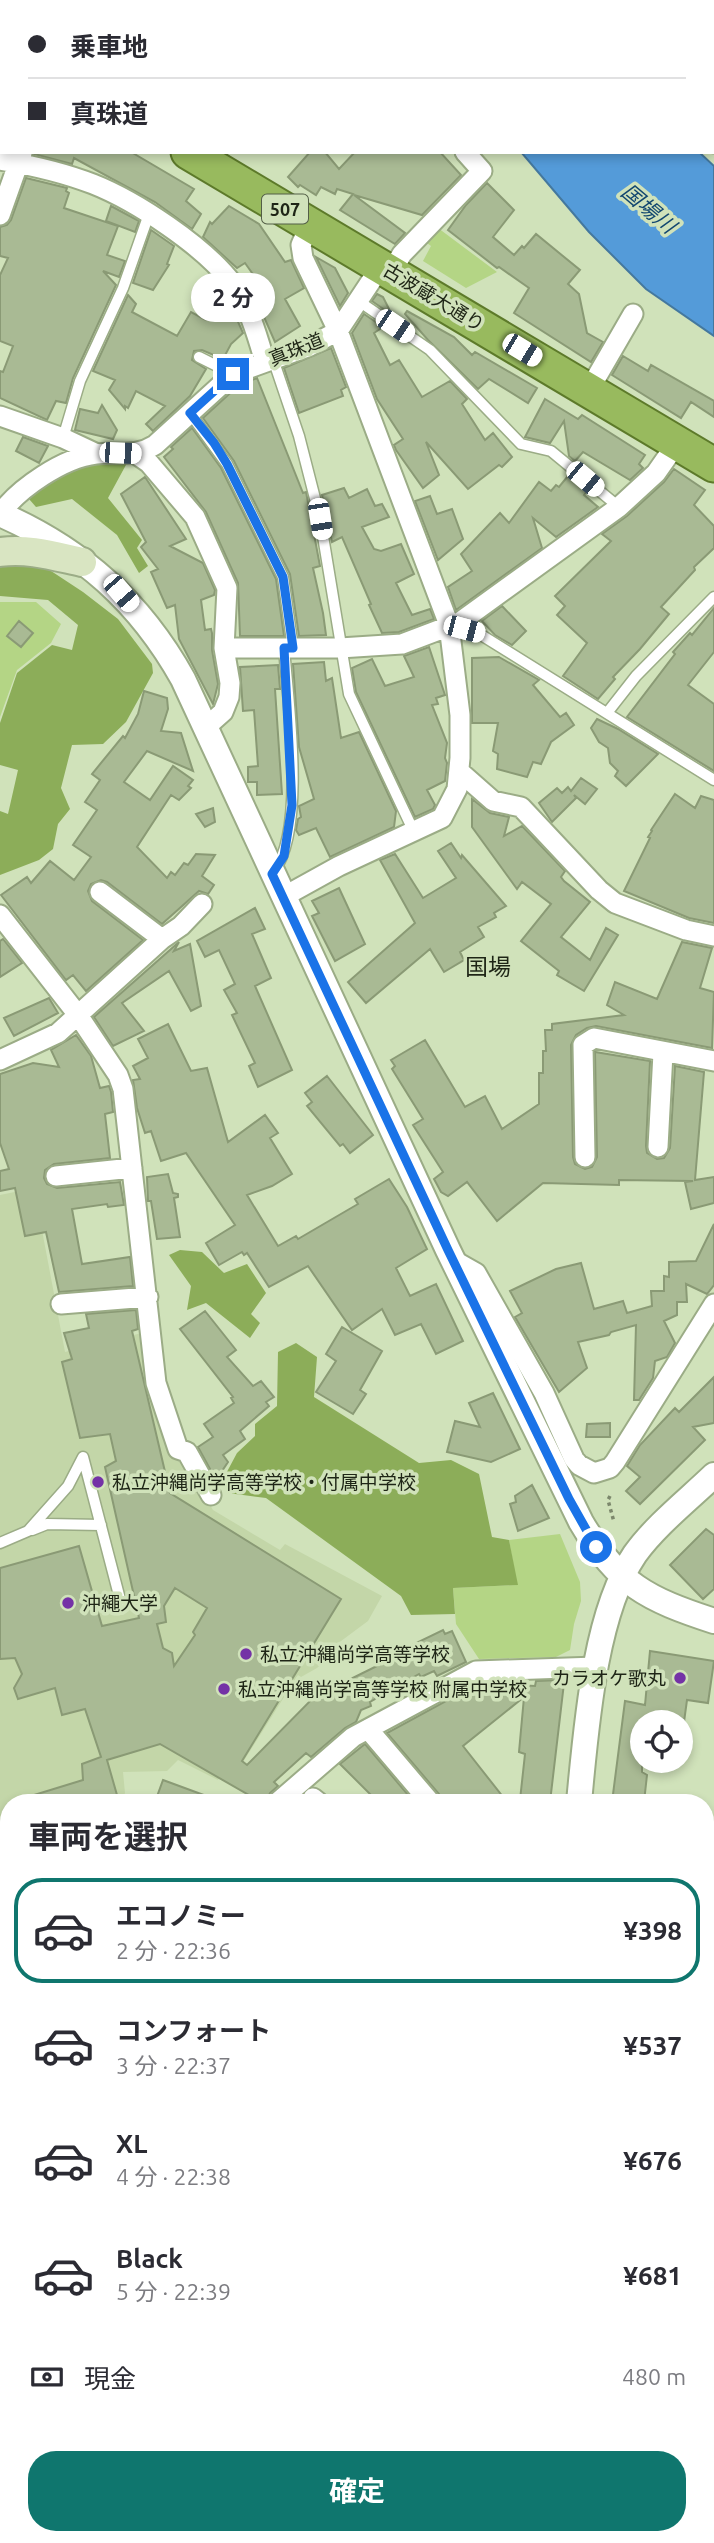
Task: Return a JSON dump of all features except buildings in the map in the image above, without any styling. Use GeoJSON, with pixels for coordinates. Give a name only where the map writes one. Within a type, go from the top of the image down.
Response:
{"type":"FeatureCollection","features":[{"type":"Feature","properties":{"kind":"highway","name":"古波蔵大通り"},"geometry":{"type":"LineString","coordinates":[[191,154],[714,465]]}},
{"type":"Feature","properties":{"kind":"main road"},"geometry":{"type":"LineString","coordinates":[[0,552],[37,552],[82,562]]}},
{"type":"Feature","properties":{"kind":"street","name":"真珠道"},"geometry":{"type":"LineString","coordinates":[[136,454],[155,445],[233,374],[310,346],[338,331],[386,269],[482,171],[467,154]]}},
{"type":"Feature","properties":{"kind":"street"},"geometry":{"type":"LineString","coordinates":[[0,215],[13,159],[93,184],[149,214],[186,239],[231,282],[250,316],[269,360]]}},
{"type":"Feature","properties":{"kind":"street"},"geometry":{"type":"LineString","coordinates":[[282,897],[339,866],[442,818],[457,789],[459,771],[460,715],[449,625],[338,331],[303,258],[301,245],[310,224]]}},
{"type":"Feature","properties":{"kind":"street"},"geometry":{"type":"LineString","coordinates":[[589,390],[633,314]]}},
{"type":"Feature","properties":{"kind":"street"},"geometry":{"type":"LineString","coordinates":[[0,416],[63,438],[97,454]]}},
{"type":"Feature","properties":{"kind":"street"},"geometry":{"type":"LineString","coordinates":[[224,649],[340,648],[402,644],[460,622],[620,507],[656,473],[677,443]]}},
{"type":"Feature","properties":{"kind":"street"},"geometry":{"type":"LineString","coordinates":[[205,728],[223,712],[229,697],[230,684],[224,649],[227,589],[195,517],[157,472],[136,454],[97,454],[74,460],[42,477],[5,508],[121,593],[146,621],[178,670],[282,897],[453,1260],[581,1522],[596,1547],[623,1578],[660,1602],[714,1621]]}},
{"type":"Feature","properties":{"kind":"street"},"geometry":{"type":"LineString","coordinates":[[459,771],[493,802],[521,807],[599,890],[615,903],[687,930],[714,936]]}},
{"type":"Feature","properties":{"kind":"street"},"geometry":{"type":"LineString","coordinates":[[100,892],[162,939]]}},
{"type":"Feature","properties":{"kind":"street"},"geometry":{"type":"LineString","coordinates":[[0,1060],[58,1033],[162,939],[181,926],[202,904]]}},
{"type":"Feature","properties":{"kind":"street"},"geometry":{"type":"LineString","coordinates":[[0,915],[78,1015],[118,1075],[123,1089],[156,1383],[178,1449],[187,1452],[211,1495]]}},
{"type":"Feature","properties":{"kind":"street"},"geometry":{"type":"LineString","coordinates":[[585,1157],[583,1045],[594,1038],[714,1061]]}},
{"type":"Feature","properties":{"kind":"street"},"geometry":{"type":"LineString","coordinates":[[658,1147],[663,1053]]}},
{"type":"Feature","properties":{"kind":"street"},"geometry":{"type":"LineString","coordinates":[[56,1176],[132,1168]]}},
{"type":"Feature","properties":{"kind":"street"},"geometry":{"type":"LineString","coordinates":[[453,1260],[476,1273],[544,1393],[574,1459],[586,1470],[594,1473],[610,1468],[615,1462],[714,1304]]}},
{"type":"Feature","properties":{"kind":"street"},"geometry":{"type":"LineString","coordinates":[[61,1304],[148,1297]]}},
{"type":"Feature","properties":{"kind":"street"},"geometry":{"type":"LineString","coordinates":[[580,1794],[596,1667],[605,1627],[623,1578],[641,1546],[714,1475]]}},
{"type":"Feature","properties":{"kind":"street"},"geometry":{"type":"LineString","coordinates":[[287,1794],[353,1737],[476,1671],[596,1667]]}},
{"type":"Feature","properties":{"kind":"street"},"geometry":{"type":"LineString","coordinates":[[368,1729],[423,1794]]}},
{"type":"Feature","properties":{"kind":"lane"},"geometry":{"type":"LineString","coordinates":[[63,438],[80,381],[123,288],[149,214]]}},
{"type":"Feature","properties":{"kind":"lane"},"geometry":{"type":"LineString","coordinates":[[359,302],[430,350],[521,444],[551,452],[620,507]]}},
{"type":"Feature","properties":{"kind":"lane"},"geometry":{"type":"LineString","coordinates":[[199,357],[233,374]]}},
{"type":"Feature","properties":{"kind":"lane"},"geometry":{"type":"LineString","coordinates":[[269,360],[299,436],[320,519],[349,694],[414,832]]}},
{"type":"Feature","properties":{"kind":"lane"},"geometry":{"type":"LineString","coordinates":[[190,413],[227,464],[283,577],[289,648],[292,805],[284,856],[272,874]]}},
{"type":"Feature","properties":{"kind":"lane"},"geometry":{"type":"LineString","coordinates":[[607,713],[636,676],[714,597]]}},
{"type":"Feature","properties":{"kind":"lane"},"geometry":{"type":"LineString","coordinates":[[449,625],[478,633],[714,780]]}},
{"type":"Feature","properties":{"kind":"lane"},"geometry":{"type":"LineString","coordinates":[[29,1531],[68,1486],[83,1457],[121,1603]]}},
{"type":"Feature","properties":{"kind":"lane"},"geometry":{"type":"LineString","coordinates":[[0,1544],[47,1524],[101,1525]]}},
{"type":"Feature","properties":{"kind":"path"},"geometry":{"type":"LineString","coordinates":[[610,1496],[608,1500],[614,1522]]}},
{"type":"Feature","properties":{"kind":"shaded area","name":"私立沖縄尚学高等学校・付属中学校"},"geometry":{"type":"Polygon","coordinates":[[[34,1188],[65,1352],[146,1332],[180,1454],[213,1510],[280,1550],[285,1544],[382,1596],[368,1621],[329,1650],[329,1657],[317,1668],[301,1677],[298,1675],[233,1778],[223,1772],[218,1780],[178,1760],[167,1771],[123,1772],[125,1794],[0,1794],[0,1195],[34,1188]]]}},
{"type":"Feature","properties":{"kind":"green space"},"geometry":{"type":"Polygon","coordinates":[[[438,228],[497,272],[466,288],[423,261],[431,246],[427,243],[438,228]]]}},
{"type":"Feature","properties":{"kind":"green space"},"geometry":{"type":"Polygon","coordinates":[[[106,459],[127,463],[108,498],[142,540],[137,548],[148,566],[139,573],[117,535],[72,499],[36,507],[29,499],[62,474],[106,459]]]}},
{"type":"Feature","properties":{"kind":"green space"},"geometry":{"type":"Polygon","coordinates":[[[0,565],[45,567],[118,619],[152,664],[153,673],[126,722],[103,744],[72,745],[61,788],[70,809],[58,824],[53,849],[39,860],[0,875],[0,811],[8,814],[18,770],[0,765],[0,723],[17,673],[52,645],[72,650],[78,625],[48,600],[0,596],[0,565]]]}},
{"type":"Feature","properties":{"kind":"green space"},"geometry":{"type":"Polygon","coordinates":[[[0,602],[36,602],[61,624],[51,643],[17,670],[0,717],[0,602]]]}},
{"type":"Feature","properties":{"kind":"green space"},"geometry":{"type":"Polygon","coordinates":[[[180,1250],[202,1252],[224,1273],[247,1264],[266,1293],[251,1314],[260,1323],[250,1338],[206,1303],[187,1310],[191,1286],[169,1255],[180,1250]]]}},
{"type":"Feature","properties":{"kind":"green space"},"geometry":{"type":"Polygon","coordinates":[[[296,1343],[317,1357],[314,1397],[419,1463],[451,1460],[479,1474],[492,1537],[509,1540],[518,1585],[453,1588],[455,1614],[411,1615],[401,1596],[266,1498],[228,1493],[221,1483],[237,1453],[255,1436],[255,1424],[277,1406],[278,1352],[296,1343]]]}},
{"type":"Feature","properties":{"kind":"green space"},"geometry":{"type":"Polygon","coordinates":[[[560,1534],[580,1582],[581,1601],[570,1650],[556,1657],[479,1659],[456,1624],[453,1588],[517,1585],[509,1540],[560,1534]]]}},
{"type":"Feature","properties":{"kind":"water","name":"国場川"},"geometry":{"type":"Polygon","coordinates":[[[523,154],[701,154],[714,166],[714,336],[646,289],[589,232],[523,154]]]}},
{"type":"Feature","properties":{"kind":"place","name":"私立沖縄尚学高等学校・付属中学校"},"geometry":{"type":"Point","coordinates":[98,1482]}},
{"type":"Feature","properties":{"kind":"place","name":"沖繩大学"},"geometry":{"type":"Point","coordinates":[68,1603]}},
{"type":"Feature","properties":{"kind":"place","name":"私立沖縄尚学高等学校"},"geometry":{"type":"Point","coordinates":[246,1654]}},
{"type":"Feature","properties":{"kind":"place","name":"カラオケ歌丸"},"geometry":{"type":"Point","coordinates":[680,1678]}},
{"type":"Feature","properties":{"kind":"place","name":"私立沖縄尚学高等学校 附属中学校"},"geometry":{"type":"Point","coordinates":[224,1689]}},
{"type":"Feature","properties":{"kind":"district","name":"国場"},"geometry":{"type":"Point","coordinates":[488,966]}},
{"type":"Feature","properties":{"kind":"route"},"geometry":{"type":"LineString","coordinates":[[233,374],[190,413],[227,464],[283,577],[293,648],[284,648],[292,805],[284,856],[272,874],[448,1250],[569,1499],[596,1547]]}}]}
